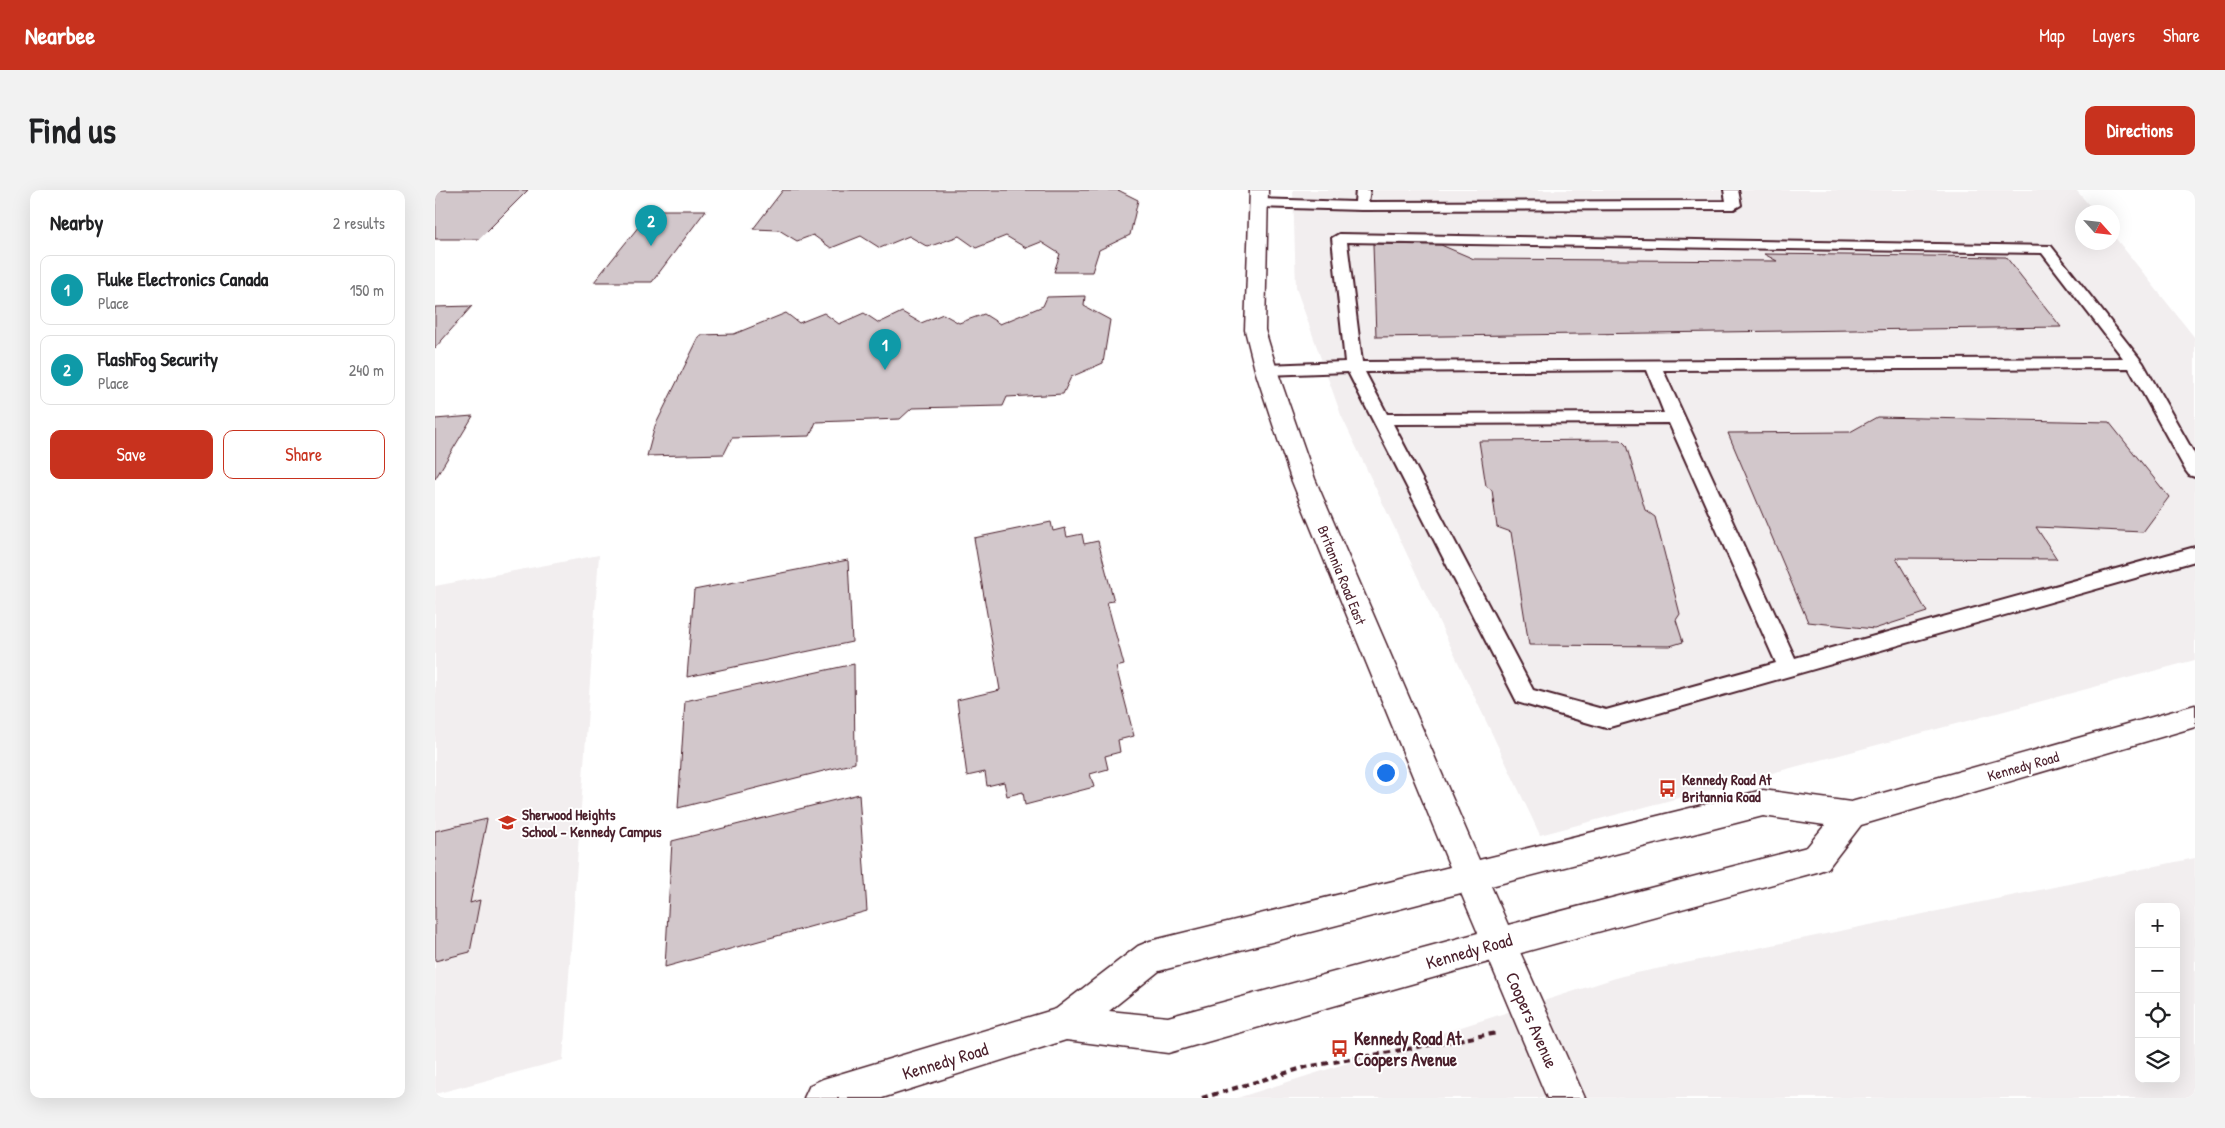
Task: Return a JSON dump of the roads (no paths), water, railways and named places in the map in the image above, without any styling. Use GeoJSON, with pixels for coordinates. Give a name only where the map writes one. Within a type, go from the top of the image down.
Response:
{"type":"FeatureCollection","features":[{"type":"Feature","properties":{"kind":"main road","name":"Britannia Road East"},"geometry":{"type":"LineString","coordinates":[[1258,196],[1255,330],[1266,370],[1303,479],[1499,943]]}},
{"type":"Feature","properties":{"kind":"main road","name":"Kennedy Road"},"geometry":{"type":"LineString","coordinates":[[823,1098],[1066,1023],[1150,957],[1763,803],[1851,815],[2195,716]]}},
{"type":"Feature","properties":{"kind":"main road","name":"Kennedy Road"},"geometry":{"type":"LineString","coordinates":[[1066,1023],[1168,1035],[1499,943],[1817,858],[1851,815]]}},
{"type":"Feature","properties":{"kind":"main road","name":"Coopers Avenue"},"geometry":{"type":"LineString","coordinates":[[1499,943],[1566,1098]]}},
{"type":"Feature","properties":{"kind":"lane"},"geometry":{"type":"LineString","coordinates":[[1361,206],[1363,190]]}},
{"type":"Feature","properties":{"kind":"lane"},"geometry":{"type":"LineString","coordinates":[[1258,196],[1361,206],[1734,204],[1731,190]]}},
{"type":"Feature","properties":{"kind":"lane"},"geometry":{"type":"LineString","coordinates":[[2195,471],[2135,363],[2046,248],[1339,238],[1354,367],[1525,696],[1606,719],[2195,554]]}},
{"type":"Feature","properties":{"kind":"lane"},"geometry":{"type":"LineString","coordinates":[[1266,370],[1354,367],[2135,363]]}},
{"type":"Feature","properties":{"kind":"lane"},"geometry":{"type":"LineString","coordinates":[[1653,366],[1789,667]]}},
{"type":"Feature","properties":{"kind":"lane"},"geometry":{"type":"LineString","coordinates":[[1381,419],[1675,418]]}},
{"type":"Feature","properties":{"kind":"place","name":"FlashFog Security"},"geometry":{"type":"Point","coordinates":[651,246]}},
{"type":"Feature","properties":{"kind":"place","name":"Fluke Electronics Canada"},"geometry":{"type":"Point","coordinates":[885,370]}},
{"type":"Feature","properties":{"kind":"place","name":"Kennedy Road At Britannia Road"},"geometry":{"type":"Point","coordinates":[1668,788]}},
{"type":"Feature","properties":{"kind":"place","name":"Sherwood Heights School - Kennedy Campus"},"geometry":{"type":"Point","coordinates":[508,823]}},
{"type":"Feature","properties":{"kind":"place","name":"Kennedy Road At Coopers Avenue"},"geometry":{"type":"Point","coordinates":[1340,1048]}}]}
